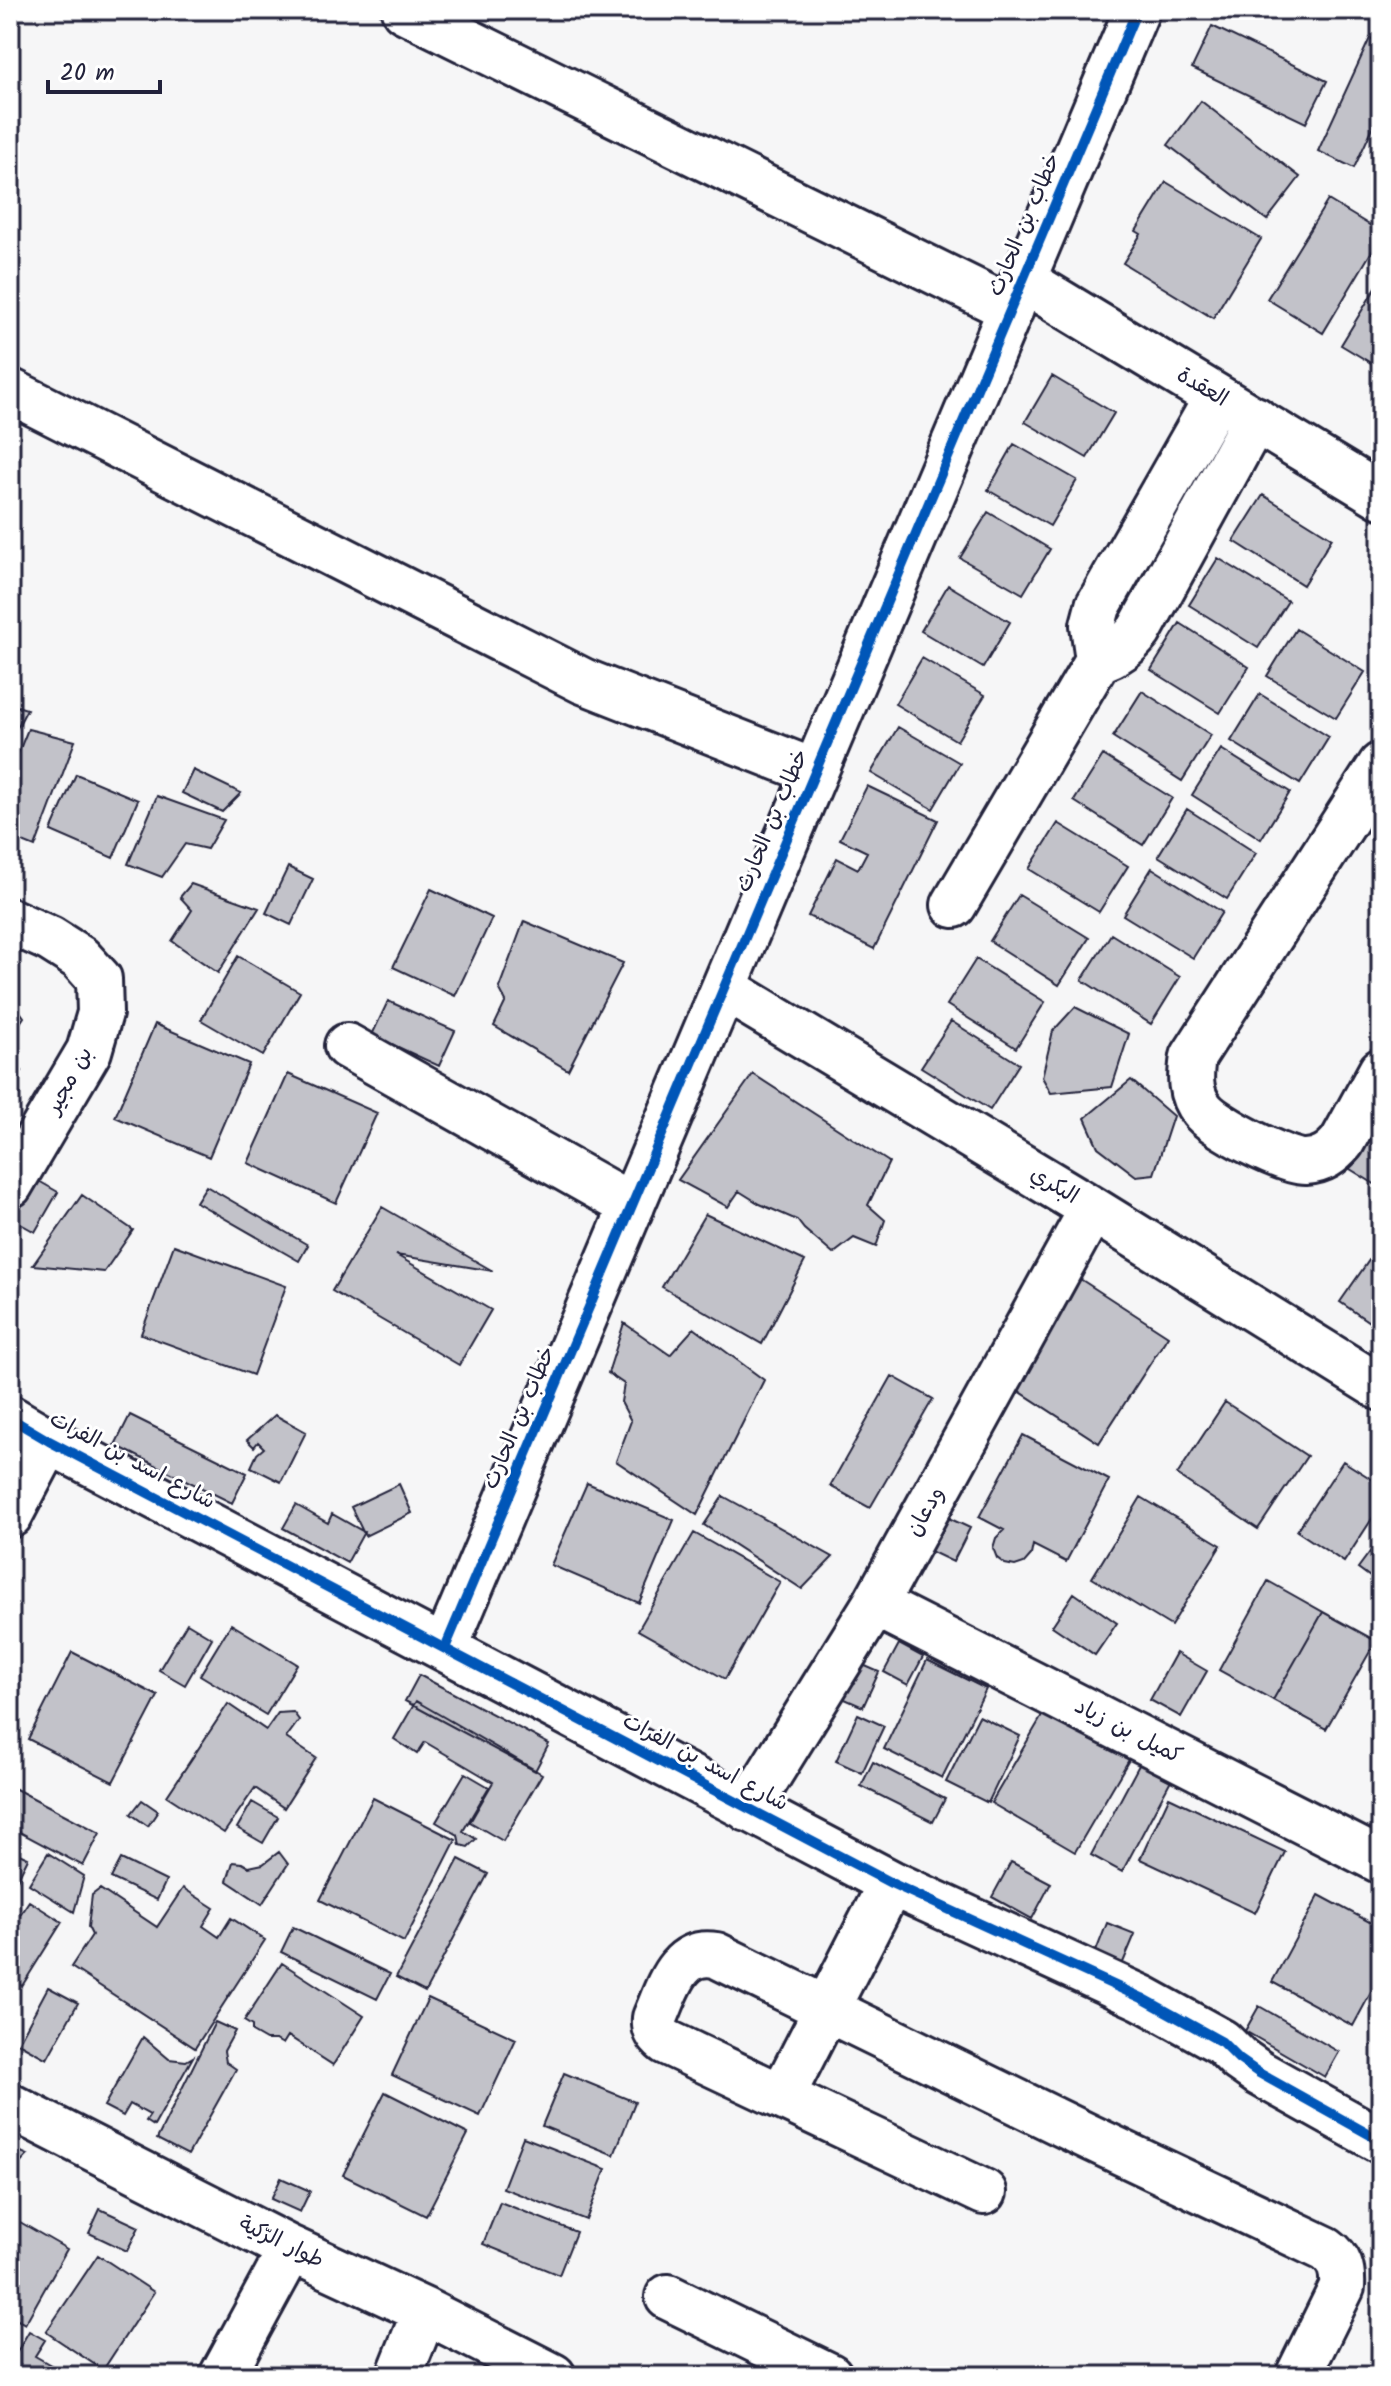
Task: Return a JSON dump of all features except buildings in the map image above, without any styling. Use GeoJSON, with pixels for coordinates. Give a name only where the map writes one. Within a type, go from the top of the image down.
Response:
{"type":"FeatureCollection","features":[{"type":"Feature","properties":{"kind":"street","name":"العقدة"},"geometry":{"type":"LineString","coordinates":[[404,10],[1017,295],[1217,397],[1381,496]]}},
{"type":"Feature","properties":{"kind":"street","name":"خطاب بن الحارث"},"geometry":{"type":"LineString","coordinates":[[445,1648],[1137,10]]}},
{"type":"Feature","properties":{"kind":"street"},"geometry":{"type":"LineString","coordinates":[[10,391],[583,681],[815,772]]}},
{"type":"Feature","properties":{"kind":"street"},"geometry":{"type":"LineString","coordinates":[[954,905],[1098,660],[1093,625],[1098,606],[1217,397]]}},
{"type":"Feature","properties":{"kind":"street"},"geometry":{"type":"LineString","coordinates":[[1098,660],[1127,646],[1139,631],[1255,419]]}},
{"type":"Feature","properties":{"kind":"street"},"geometry":{"type":"LineString","coordinates":[[1381,765],[1193,1057],[1190,1075],[1193,1094],[1202,1111],[1216,1124],[1284,1158],[1310,1162],[1323,1159],[1342,1142],[1381,1071]]}},
{"type":"Feature","properties":{"kind":"street","name":"بن مجير"},"geometry":{"type":"LineString","coordinates":[[10,921],[50,939],[80,958],[99,979],[100,1013],[89,1051],[10,1185]]}},
{"type":"Feature","properties":{"kind":"street","name":"البكري"},"geometry":{"type":"LineString","coordinates":[[724,988],[1092,1209],[1381,1388]]}},
{"type":"Feature","properties":{"kind":"street"},"geometry":{"type":"LineString","coordinates":[[347,1046],[632,1206]]}},
{"type":"Feature","properties":{"kind":"street","name":"ودعان"},"geometry":{"type":"LineString","coordinates":[[748,1809],[875,1604],[1092,1209]]}},
{"type":"Feature","properties":{"kind":"street","name":"شارع اسد بن الفرات"},"geometry":{"type":"LineString","coordinates":[[10,1418],[891,1883],[1142,1998],[1222,2042],[1259,2073],[1381,2141]]}},
{"type":"Feature","properties":{"kind":"street"},"geometry":{"type":"LineString","coordinates":[[10,1515],[49,1441]]}},
{"type":"Feature","properties":{"kind":"street","name":"كميل بن زياد"},"geometry":{"type":"LineString","coordinates":[[875,1604],[1381,1861]]}},
{"type":"Feature","properties":{"kind":"street"},"geometry":{"type":"LineString","coordinates":[[782,2096],[891,1883]]}},
{"type":"Feature","properties":{"kind":"street"},"geometry":{"type":"LineString","coordinates":[[984,2192],[666,2042],[658,2036],[655,2018],[679,1967],[695,1955],[716,1955],[1326,2249],[1340,2263],[1342,2287],[1298,2376]]}},
{"type":"Feature","properties":{"kind":"street","name":"شارع اسد بن الفرات"},"geometry":{"type":"LineString","coordinates":[[1222,2042],[1268,2053],[1381,2110]]}},
{"type":"Feature","properties":{"kind":"street","name":"طوار الرّكية"},"geometry":{"type":"LineString","coordinates":[[10,2106],[291,2249],[425,2311],[553,2376]]}},
{"type":"Feature","properties":{"kind":"street"},"geometry":{"type":"LineString","coordinates":[[222,2376],[291,2249]]}},
{"type":"Feature","properties":{"kind":"street"},"geometry":{"type":"LineString","coordinates":[[668,2297],[830,2376]]}},
{"type":"Feature","properties":{"kind":"street"},"geometry":{"type":"LineString","coordinates":[[399,2376],[425,2311]]}},
{"type":"Feature","properties":{"kind":"cycle path"},"geometry":{"type":"LineString","coordinates":[[445,1648],[1137,10]]}},
{"type":"Feature","properties":{"kind":"cycle path"},"geometry":{"type":"LineString","coordinates":[[10,1418],[891,1883],[1142,1998],[1222,2042],[1259,2073],[1381,2141]]}}]}
